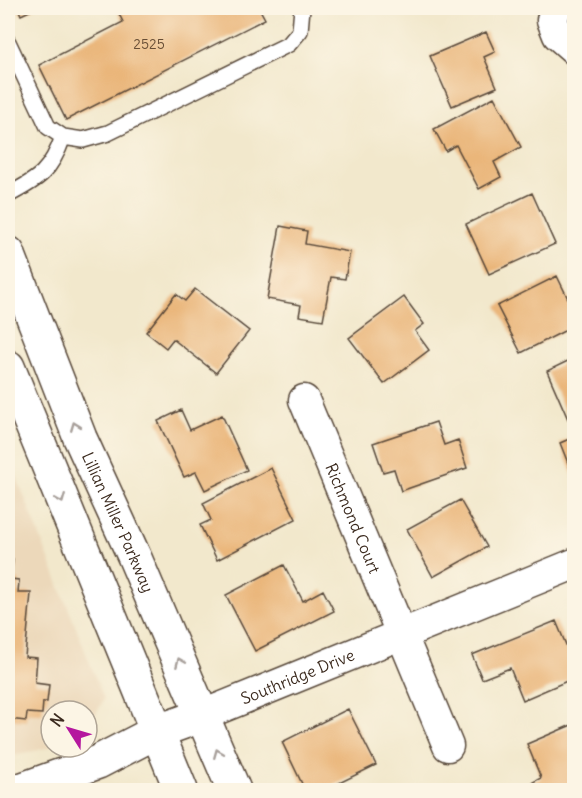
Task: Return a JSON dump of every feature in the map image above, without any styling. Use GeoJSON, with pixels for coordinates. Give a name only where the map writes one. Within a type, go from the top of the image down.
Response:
{"type":"FeatureCollection","features":[{"type":"Feature","properties":{"kind":"main road","name":"Lillian Miller Parkway"},"geometry":{"type":"LineString","coordinates":[[8,254],[80,438],[234,790]]}},
{"type":"Feature","properties":{"kind":"main road"},"geometry":{"type":"LineString","coordinates":[[8,367],[181,790]]}},
{"type":"Feature","properties":{"kind":"main road","name":"Southridge Drive"},"geometry":{"type":"LineString","coordinates":[[20,790],[98,762],[156,732],[203,715]]}},
{"type":"Feature","properties":{"kind":"street"},"geometry":{"type":"LineString","coordinates":[[556,8],[552,21],[558,35],[574,48]]}},
{"type":"Feature","properties":{"kind":"street","name":"Richmond Court"},"geometry":{"type":"LineString","coordinates":[[304,400],[404,635],[448,746]]}},
{"type":"Feature","properties":{"kind":"street","name":"Southridge Drive"},"geometry":{"type":"LineString","coordinates":[[203,715],[574,564]]}},
{"type":"Feature","properties":{"kind":"lane"},"geometry":{"type":"LineString","coordinates":[[8,42],[48,127],[63,136],[82,140],[108,133],[289,44],[300,31],[302,8]]}},
{"type":"Feature","properties":{"kind":"lane"},"geometry":{"type":"LineString","coordinates":[[8,195],[39,179],[56,159],[63,136]]}},
{"type":"Feature","properties":{"kind":"shaded area"},"geometry":{"type":"Polygon","coordinates":[[[8,455],[104,699],[99,708],[99,699],[39,699],[39,750],[8,757],[8,455]]]}},
{"type":"Feature","properties":{"kind":"building"},"geometry":{"type":"Polygon","coordinates":[[[18,8],[36,8],[21,15],[18,8]]]}},
{"type":"Feature","properties":{"kind":"building"},"geometry":{"type":"Polygon","coordinates":[[[116,8],[259,8],[265,19],[66,120],[39,65],[123,22],[116,8]]]}},
{"type":"Feature","properties":{"kind":"building"},"geometry":{"type":"Polygon","coordinates":[[[486,32],[495,52],[484,57],[497,87],[452,106],[430,56],[486,32]]]}},
{"type":"Feature","properties":{"kind":"building"},"geometry":{"type":"Polygon","coordinates":[[[494,97],[521,147],[494,162],[501,177],[479,189],[456,145],[446,151],[434,129],[494,97]]]}},
{"type":"Feature","properties":{"kind":"building"},"geometry":{"type":"Polygon","coordinates":[[[532,193],[555,244],[489,274],[466,224],[532,193]]]}},
{"type":"Feature","properties":{"kind":"building"},"geometry":{"type":"Polygon","coordinates":[[[280,226],[307,231],[305,244],[350,252],[345,279],[331,277],[323,320],[299,316],[301,305],[267,299],[280,226]]]}},
{"type":"Feature","properties":{"kind":"building"},"geometry":{"type":"Polygon","coordinates":[[[557,276],[574,311],[574,326],[521,353],[497,306],[557,276]]]}},
{"type":"Feature","properties":{"kind":"building"},"geometry":{"type":"Polygon","coordinates":[[[195,289],[249,331],[216,373],[173,339],[166,348],[146,332],[176,294],[185,301],[195,289]]]}},
{"type":"Feature","properties":{"kind":"building"},"geometry":{"type":"Polygon","coordinates":[[[404,297],[424,324],[415,331],[429,350],[384,384],[349,338],[404,297]]]}},
{"type":"Feature","properties":{"kind":"building"},"geometry":{"type":"Polygon","coordinates":[[[574,358],[574,425],[571,426],[547,371],[574,358]]]}},
{"type":"Feature","properties":{"kind":"building"},"geometry":{"type":"Polygon","coordinates":[[[181,410],[190,430],[222,415],[247,470],[205,490],[196,472],[184,477],[158,421],[181,410]]]}},
{"type":"Feature","properties":{"kind":"building"},"geometry":{"type":"Polygon","coordinates":[[[436,422],[444,445],[458,440],[467,468],[401,491],[394,469],[383,472],[373,443],[436,422]]]}},
{"type":"Feature","properties":{"kind":"building"},"geometry":{"type":"Polygon","coordinates":[[[574,437],[574,478],[560,443],[574,437]]]}},
{"type":"Feature","properties":{"kind":"building"},"geometry":{"type":"Polygon","coordinates":[[[271,468],[296,519],[217,560],[200,525],[211,520],[203,503],[271,468]]]}},
{"type":"Feature","properties":{"kind":"building"},"geometry":{"type":"Polygon","coordinates":[[[460,500],[487,547],[433,577],[407,529],[460,500]]]}},
{"type":"Feature","properties":{"kind":"building"},"geometry":{"type":"Polygon","coordinates":[[[8,560],[13,560],[11,579],[19,580],[18,593],[31,593],[25,657],[37,658],[35,683],[49,685],[47,699],[39,699],[39,714],[27,713],[26,721],[8,719],[8,560]]]}},
{"type":"Feature","properties":{"kind":"building"},"geometry":{"type":"Polygon","coordinates":[[[284,565],[303,601],[323,590],[334,611],[255,651],[226,595],[284,565]]]}},
{"type":"Feature","properties":{"kind":"building"},"geometry":{"type":"Polygon","coordinates":[[[556,621],[574,664],[574,678],[523,700],[510,668],[482,679],[472,655],[556,621]]]}},
{"type":"Feature","properties":{"kind":"building"},"geometry":{"type":"Polygon","coordinates":[[[348,709],[376,765],[325,790],[305,790],[282,742],[348,709]]]}},
{"type":"Feature","properties":{"kind":"building"},"geometry":{"type":"Polygon","coordinates":[[[574,724],[574,790],[536,790],[533,782],[541,778],[527,744],[574,724]]]}}]}
